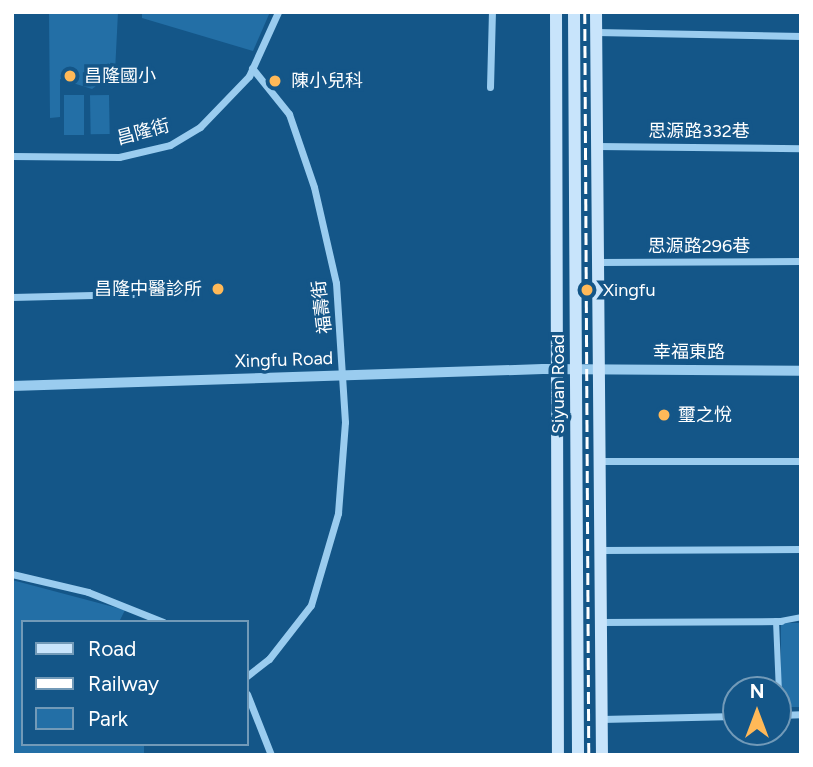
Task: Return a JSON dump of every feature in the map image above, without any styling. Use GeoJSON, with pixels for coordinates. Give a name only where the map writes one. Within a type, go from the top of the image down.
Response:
{"type":"FeatureCollection","features":[{"type":"Feature","properties":{"kind":"main road","name":"Siyuan Road"},"geometry":{"type":"LineString","coordinates":[[555,12],[558,755]]}},
{"type":"Feature","properties":{"kind":"main road","name":"Siyuan Road"},"geometry":{"type":"LineString","coordinates":[[574,12],[578,755]]}},
{"type":"Feature","properties":{"kind":"main road"},"geometry":{"type":"LineString","coordinates":[[596,12],[602,755]]}},
{"type":"Feature","properties":{"kind":"street"},"geometry":{"type":"LineString","coordinates":[[252,68],[278,12]]}},
{"type":"Feature","properties":{"kind":"street"},"geometry":{"type":"LineString","coordinates":[[490,87],[492,12]]}},
{"type":"Feature","properties":{"kind":"street"},"geometry":{"type":"LineString","coordinates":[[596,32],[801,36]]}},
{"type":"Feature","properties":{"kind":"street","name":"昌隆街"},"geometry":{"type":"LineString","coordinates":[[12,156],[119,156],[170,145],[200,127],[252,68]]}},
{"type":"Feature","properties":{"kind":"street","name":"福壽街"},"geometry":{"type":"LineString","coordinates":[[248,675],[298,628],[329,556],[344,480],[344,376],[336,283],[314,187],[289,114],[252,68]]}},
{"type":"Feature","properties":{"kind":"street","name":"思源路332巷"},"geometry":{"type":"LineString","coordinates":[[597,146],[801,148]]}},
{"type":"Feature","properties":{"kind":"street","name":"思源路296巷"},"geometry":{"type":"LineString","coordinates":[[597,262],[801,261]]}},
{"type":"Feature","properties":{"kind":"street"},"geometry":{"type":"LineString","coordinates":[[12,297],[133,294]]}},
{"type":"Feature","properties":{"kind":"street","name":"Xingfu Road"},"geometry":{"type":"LineString","coordinates":[[12,386],[576,369]]}},
{"type":"Feature","properties":{"kind":"street","name":"幸福東路"},"geometry":{"type":"LineString","coordinates":[[576,369],[801,371]]}},
{"type":"Feature","properties":{"kind":"street"},"geometry":{"type":"LineString","coordinates":[[599,461],[801,461]]}},
{"type":"Feature","properties":{"kind":"street"},"geometry":{"type":"LineString","coordinates":[[600,550],[801,549]]}},
{"type":"Feature","properties":{"kind":"street"},"geometry":{"type":"LineString","coordinates":[[12,574],[88,592],[158,620]]}},
{"type":"Feature","properties":{"kind":"street"},"geometry":{"type":"LineString","coordinates":[[600,622],[778,621],[801,617]]}},
{"type":"Feature","properties":{"kind":"street"},"geometry":{"type":"LineString","coordinates":[[778,621],[779,676]]}},
{"type":"Feature","properties":{"kind":"street"},"geometry":{"type":"LineString","coordinates":[[248,697],[271,755]]}},
{"type":"Feature","properties":{"kind":"street"},"geometry":{"type":"LineString","coordinates":[[601,719],[722,716]]}},
{"type":"Feature","properties":{"kind":"green space"},"geometry":{"type":"Polygon","coordinates":[[[49,12],[118,12],[115,72],[92,89],[60,79],[60,117],[50,118],[49,12]]]}},
{"type":"Feature","properties":{"kind":"green space"},"geometry":{"type":"Polygon","coordinates":[[[142,12],[270,12],[253,51],[142,18],[142,12]]]}},
{"type":"Feature","properties":{"kind":"green space"},"geometry":{"type":"Polygon","coordinates":[[[64,95],[84,95],[84,135],[64,135],[64,95]]]}},
{"type":"Feature","properties":{"kind":"green space"},"geometry":{"type":"Polygon","coordinates":[[[90,95],[109,95],[110,134],[91,134],[90,95]]]}},
{"type":"Feature","properties":{"kind":"green space"},"geometry":{"type":"Polygon","coordinates":[[[12,580],[125,610],[120,620],[21,620],[21,746],[144,746],[144,755],[12,755],[12,580]]]}},
{"type":"Feature","properties":{"kind":"green space"},"geometry":{"type":"Polygon","coordinates":[[[781,623],[801,623],[801,707],[792,707],[792,676],[781,676],[781,623]]]}},
{"type":"Feature","properties":{"kind":"railway"},"geometry":{"type":"LineString","coordinates":[[585,12],[589,755]]}},
{"type":"Feature","properties":{"kind":"place","name":"昌隆國小"},"geometry":{"type":"Point","coordinates":[70,76]}},
{"type":"Feature","properties":{"kind":"place","name":"陳小兒科"},"geometry":{"type":"Point","coordinates":[275,81]}},
{"type":"Feature","properties":{"kind":"place","name":"昌隆中醫診所"},"geometry":{"type":"Point","coordinates":[218,289]}},
{"type":"Feature","properties":{"kind":"place","name":"Xingfu"},"geometry":{"type":"Point","coordinates":[587,290]}},
{"type":"Feature","properties":{"kind":"place","name":"璽之悅"},"geometry":{"type":"Point","coordinates":[664,415]}}]}
